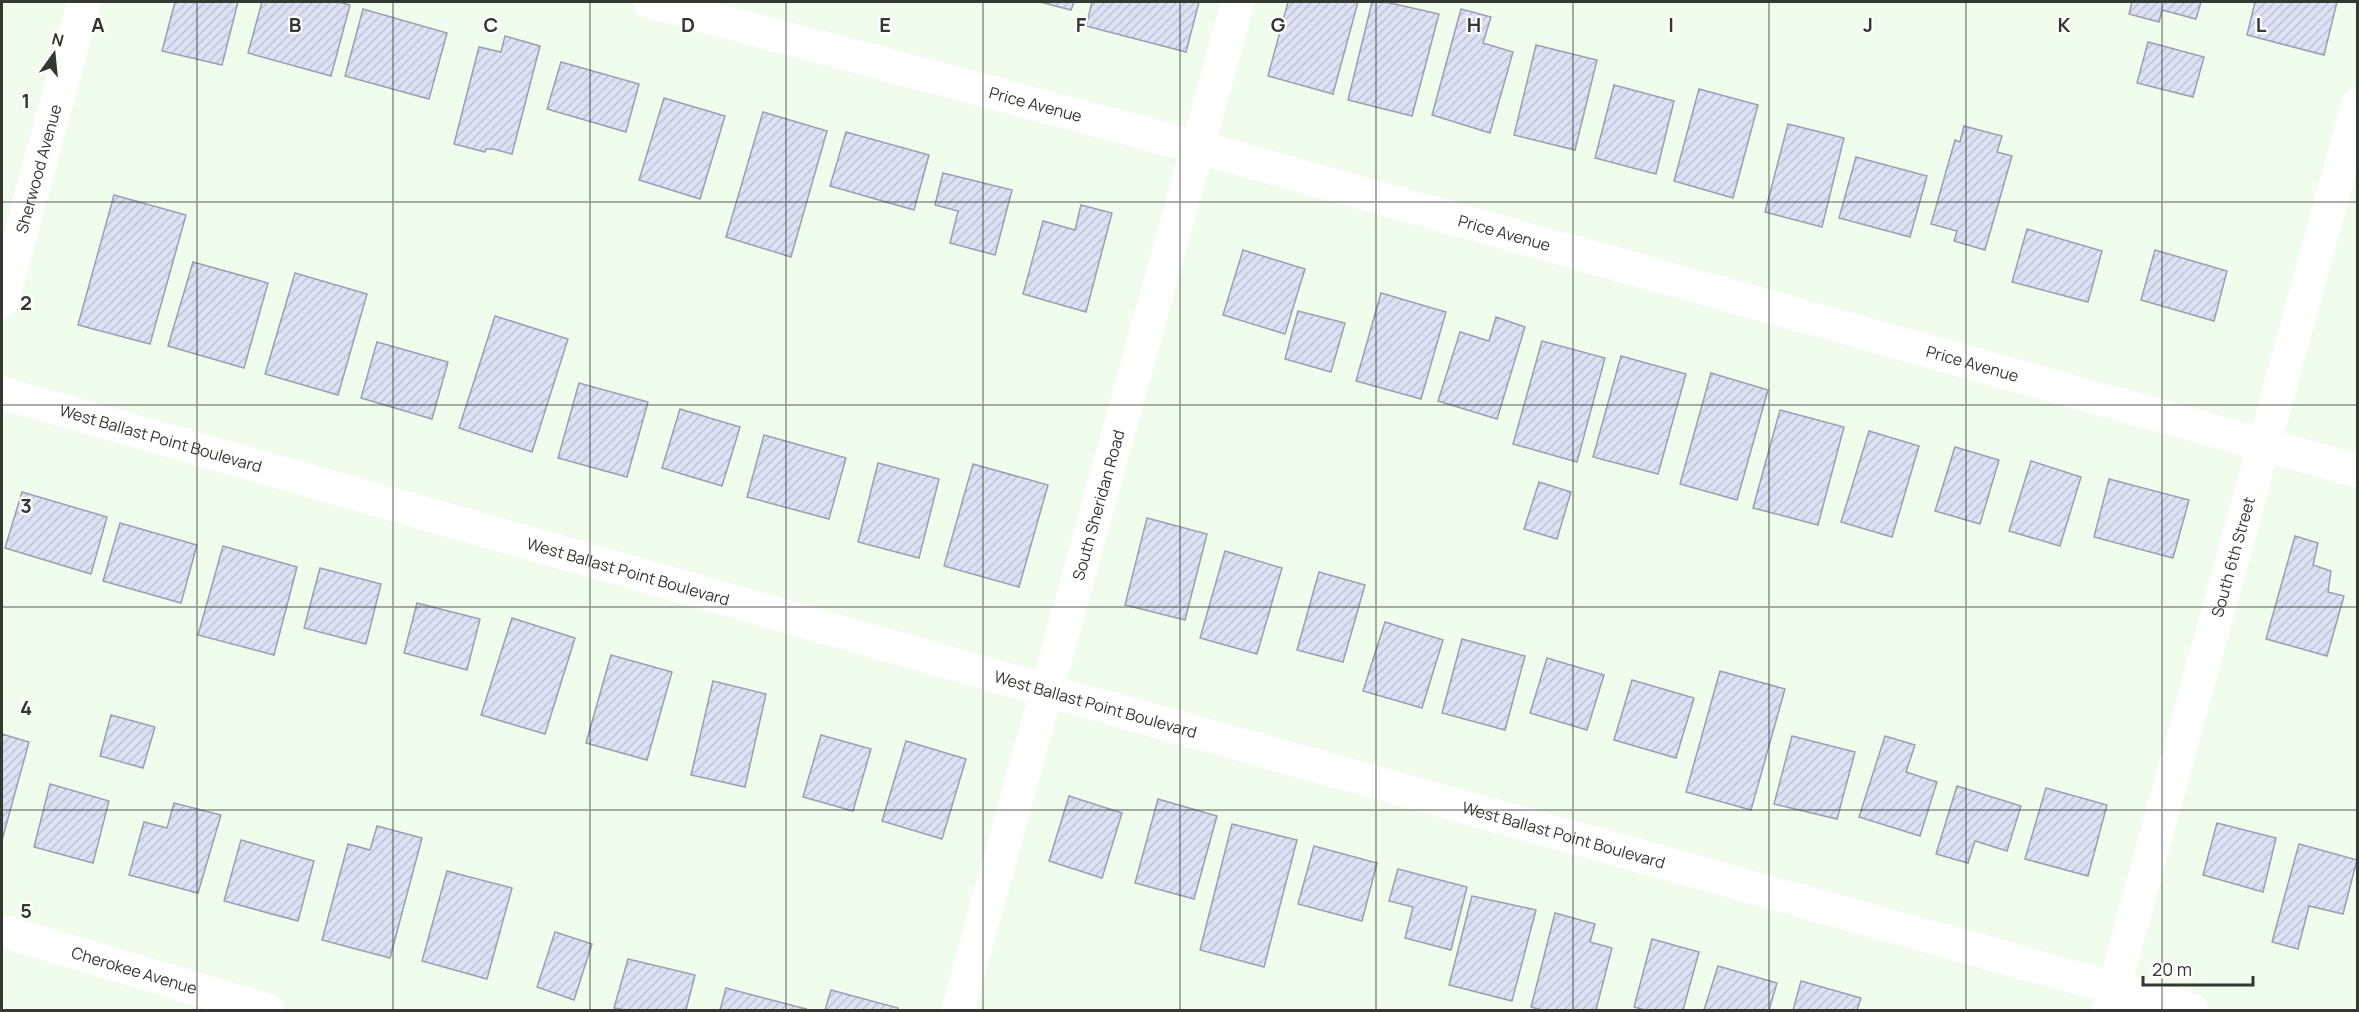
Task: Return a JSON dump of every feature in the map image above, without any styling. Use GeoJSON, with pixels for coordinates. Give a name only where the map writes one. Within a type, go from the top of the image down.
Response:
{"type":"FeatureCollection","features":[{"type":"Feature","properties":{"kind":"street","name":"Sherwood Avenue"},"geometry":{"type":"LineString","coordinates":[[2,302],[84,2]]}},
{"type":"Feature","properties":{"kind":"street","name":"Price Avenue"},"geometry":{"type":"LineString","coordinates":[[650,2],[1197,147],[2358,471]]}},
{"type":"Feature","properties":{"kind":"street","name":"South Sheridan Road"},"geometry":{"type":"LineString","coordinates":[[958,1011],[1238,2]]}},
{"type":"Feature","properties":{"kind":"street","name":"South 6th Street"},"geometry":{"type":"LineString","coordinates":[[2111,999],[2262,444],[2358,104]]}},
{"type":"Feature","properties":{"kind":"street","name":"West Ballast Point Boulevard"},"geometry":{"type":"LineString","coordinates":[[2,393],[1048,691],[2111,999],[2192,1011]]}},
{"type":"Feature","properties":{"kind":"street","name":"Cherokee Avenue"},"geometry":{"type":"LineString","coordinates":[[2,931],[268,1011]]}},
{"type":"Feature","properties":{"kind":"building"},"geometry":{"type":"Polygon","coordinates":[[[175,2],[238,2],[222,65],[162,51],[175,2]]]}},
{"type":"Feature","properties":{"kind":"building"},"geometry":{"type":"Polygon","coordinates":[[[262,2],[339,2],[350,5],[331,76],[248,53],[262,2]]]}},
{"type":"Feature","properties":{"kind":"building"},"geometry":{"type":"Polygon","coordinates":[[[1040,2],[1074,2],[1071,10],[1040,2]]]}},
{"type":"Feature","properties":{"kind":"building"},"geometry":{"type":"Polygon","coordinates":[[[1092,2],[1199,2],[1186,52],[1086,26],[1092,2]]]}},
{"type":"Feature","properties":{"kind":"building"},"geometry":{"type":"Polygon","coordinates":[[[1288,2],[1358,2],[1333,94],[1268,76],[1288,2]]]}},
{"type":"Feature","properties":{"kind":"building"},"geometry":{"type":"Polygon","coordinates":[[[1372,2],[1386,2],[1439,14],[1412,116],[1348,100],[1372,2]]]}},
{"type":"Feature","properties":{"kind":"building"},"geometry":{"type":"Polygon","coordinates":[[[2132,2],[2201,2],[2196,19],[2162,10],[2159,22],[2129,14],[2132,2]]]}},
{"type":"Feature","properties":{"kind":"building"},"geometry":{"type":"Polygon","coordinates":[[[2255,2],[2337,2],[2324,55],[2247,35],[2255,2]]]}},
{"type":"Feature","properties":{"kind":"building"},"geometry":{"type":"Polygon","coordinates":[[[363,9],[447,33],[429,99],[345,76],[363,9]]]}},
{"type":"Feature","properties":{"kind":"building"},"geometry":{"type":"Polygon","coordinates":[[[1461,9],[1491,17],[1483,43],[1513,52],[1490,133],[1432,115],[1461,9]]]}},
{"type":"Feature","properties":{"kind":"building"},"geometry":{"type":"Polygon","coordinates":[[[505,36],[540,46],[512,154],[493,149],[486,149],[485,152],[454,144],[479,47],[501,52],[505,36]]]}},
{"type":"Feature","properties":{"kind":"building"},"geometry":{"type":"Polygon","coordinates":[[[2148,42],[2204,57],[2193,97],[2137,83],[2148,42]]]}},
{"type":"Feature","properties":{"kind":"building"},"geometry":{"type":"Polygon","coordinates":[[[1536,45],[1597,60],[1575,150],[1514,135],[1536,45]]]}},
{"type":"Feature","properties":{"kind":"building"},"geometry":{"type":"Polygon","coordinates":[[[561,62],[639,84],[626,132],[547,109],[561,62]]]}},
{"type":"Feature","properties":{"kind":"building"},"geometry":{"type":"Polygon","coordinates":[[[1614,85],[1674,101],[1656,174],[1595,158],[1614,85]]]}},
{"type":"Feature","properties":{"kind":"building"},"geometry":{"type":"Polygon","coordinates":[[[1699,89],[1758,105],[1733,198],[1674,181],[1699,89]]]}},
{"type":"Feature","properties":{"kind":"building"},"geometry":{"type":"Polygon","coordinates":[[[664,98],[725,116],[700,199],[639,180],[664,98]]]}},
{"type":"Feature","properties":{"kind":"building"},"geometry":{"type":"Polygon","coordinates":[[[763,112],[827,131],[791,257],[726,237],[763,112]]]}},
{"type":"Feature","properties":{"kind":"building"},"geometry":{"type":"Polygon","coordinates":[[[1788,124],[1844,138],[1822,227],[1765,212],[1788,124]]]}},
{"type":"Feature","properties":{"kind":"building"},"geometry":{"type":"Polygon","coordinates":[[[1964,126],[2002,136],[1997,152],[2012,156],[1985,250],[1954,241],[1957,231],[1931,224],[1955,140],[1960,142],[1964,126]]]}},
{"type":"Feature","properties":{"kind":"building"},"geometry":{"type":"Polygon","coordinates":[[[846,132],[929,155],[914,210],[830,186],[846,132]]]}},
{"type":"Feature","properties":{"kind":"building"},"geometry":{"type":"Polygon","coordinates":[[[1856,157],[1927,176],[1910,237],[1839,218],[1856,157]]]}},
{"type":"Feature","properties":{"kind":"building"},"geometry":{"type":"Polygon","coordinates":[[[943,173],[1012,190],[995,255],[950,243],[958,211],[935,205],[943,173]]]}},
{"type":"Feature","properties":{"kind":"building"},"geometry":{"type":"Polygon","coordinates":[[[114,195],[186,215],[150,344],[78,325],[114,195]]]}},
{"type":"Feature","properties":{"kind":"building"},"geometry":{"type":"Polygon","coordinates":[[[1081,205],[1112,213],[1086,312],[1023,294],[1043,221],[1075,230],[1081,205]]]}},
{"type":"Feature","properties":{"kind":"building"},"geometry":{"type":"Polygon","coordinates":[[[2027,229],[2102,251],[2088,302],[2012,282],[2027,229]]]}},
{"type":"Feature","properties":{"kind":"building"},"geometry":{"type":"Polygon","coordinates":[[[1243,250],[1305,269],[1285,334],[1223,315],[1243,250]]]}},
{"type":"Feature","properties":{"kind":"building"},"geometry":{"type":"Polygon","coordinates":[[[2155,250],[2227,271],[2214,321],[2141,300],[2155,250]]]}},
{"type":"Feature","properties":{"kind":"building"},"geometry":{"type":"Polygon","coordinates":[[[193,262],[268,283],[244,368],[168,346],[193,262]]]}},
{"type":"Feature","properties":{"kind":"building"},"geometry":{"type":"Polygon","coordinates":[[[295,273],[367,294],[338,395],[265,374],[295,273]]]}},
{"type":"Feature","properties":{"kind":"building"},"geometry":{"type":"Polygon","coordinates":[[[1381,293],[1446,312],[1421,399],[1356,381],[1381,293]]]}},
{"type":"Feature","properties":{"kind":"building"},"geometry":{"type":"Polygon","coordinates":[[[1298,311],[1345,323],[1331,372],[1285,359],[1298,311]]]}},
{"type":"Feature","properties":{"kind":"building"},"geometry":{"type":"Polygon","coordinates":[[[495,316],[568,339],[532,452],[459,428],[495,316]]]}},
{"type":"Feature","properties":{"kind":"building"},"geometry":{"type":"Polygon","coordinates":[[[1496,317],[1525,327],[1497,419],[1438,401],[1460,332],[1489,341],[1496,317]]]}},
{"type":"Feature","properties":{"kind":"building"},"geometry":{"type":"Polygon","coordinates":[[[1542,341],[1605,358],[1577,462],[1513,444],[1542,341]]]}},
{"type":"Feature","properties":{"kind":"building"},"geometry":{"type":"Polygon","coordinates":[[[377,342],[448,362],[432,419],[361,398],[377,342]]]}},
{"type":"Feature","properties":{"kind":"building"},"geometry":{"type":"Polygon","coordinates":[[[1621,356],[1686,374],[1658,474],[1593,457],[1621,356]]]}},
{"type":"Feature","properties":{"kind":"building"},"geometry":{"type":"Polygon","coordinates":[[[1711,373],[1768,390],[1737,500],[1680,484],[1711,373]]]}},
{"type":"Feature","properties":{"kind":"building"},"geometry":{"type":"Polygon","coordinates":[[[579,383],[648,402],[627,477],[558,458],[579,383]]]}},
{"type":"Feature","properties":{"kind":"building"},"geometry":{"type":"Polygon","coordinates":[[[680,409],[740,427],[722,486],[662,468],[680,409]]]}},
{"type":"Feature","properties":{"kind":"building"},"geometry":{"type":"Polygon","coordinates":[[[1780,410],[1844,427],[1818,525],[1753,508],[1780,410]]]}},
{"type":"Feature","properties":{"kind":"building"},"geometry":{"type":"Polygon","coordinates":[[[1869,431],[1919,446],[1892,537],[1841,522],[1869,431]]]}},
{"type":"Feature","properties":{"kind":"building"},"geometry":{"type":"Polygon","coordinates":[[[764,435],[846,458],[829,519],[747,497],[764,435]]]}},
{"type":"Feature","properties":{"kind":"building"},"geometry":{"type":"Polygon","coordinates":[[[1955,447],[1999,460],[1980,524],[1935,511],[1955,447]]]}},
{"type":"Feature","properties":{"kind":"building"},"geometry":{"type":"Polygon","coordinates":[[[2031,461],[2081,477],[2060,546],[2009,531],[2031,461]]]}},
{"type":"Feature","properties":{"kind":"building"},"geometry":{"type":"Polygon","coordinates":[[[878,463],[939,479],[919,558],[858,542],[878,463]]]}},
{"type":"Feature","properties":{"kind":"building"},"geometry":{"type":"Polygon","coordinates":[[[973,464],[1048,485],[1019,587],[944,566],[973,464]]]}},
{"type":"Feature","properties":{"kind":"building"},"geometry":{"type":"Polygon","coordinates":[[[2109,479],[2189,500],[2173,558],[2094,537],[2109,479]]]}},
{"type":"Feature","properties":{"kind":"building"},"geometry":{"type":"Polygon","coordinates":[[[1539,482],[1571,492],[1557,539],[1524,529],[1539,482]]]}},
{"type":"Feature","properties":{"kind":"building"},"geometry":{"type":"Polygon","coordinates":[[[22,492],[107,517],[91,574],[5,548],[22,492]]]}},
{"type":"Feature","properties":{"kind":"building"},"geometry":{"type":"Polygon","coordinates":[[[1147,518],[1207,534],[1185,620],[1125,605],[1147,518]]]}},
{"type":"Feature","properties":{"kind":"building"},"geometry":{"type":"Polygon","coordinates":[[[120,523],[197,545],[181,603],[103,581],[120,523]]]}},
{"type":"Feature","properties":{"kind":"building"},"geometry":{"type":"Polygon","coordinates":[[[2295,536],[2318,543],[2313,565],[2331,571],[2328,592],[2344,596],[2327,656],[2266,639],[2295,536]]]}},
{"type":"Feature","properties":{"kind":"building"},"geometry":{"type":"Polygon","coordinates":[[[223,546],[297,567],[274,655],[198,635],[223,546]]]}},
{"type":"Feature","properties":{"kind":"building"},"geometry":{"type":"Polygon","coordinates":[[[1225,551],[1282,568],[1257,654],[1200,638],[1225,551]]]}},
{"type":"Feature","properties":{"kind":"building"},"geometry":{"type":"Polygon","coordinates":[[[320,568],[381,584],[366,644],[304,628],[320,568]]]}},
{"type":"Feature","properties":{"kind":"building"},"geometry":{"type":"Polygon","coordinates":[[[1319,572],[1365,585],[1343,662],[1297,650],[1319,572]]]}},
{"type":"Feature","properties":{"kind":"building"},"geometry":{"type":"Polygon","coordinates":[[[417,603],[480,619],[467,670],[404,653],[417,603]]]}},
{"type":"Feature","properties":{"kind":"building"},"geometry":{"type":"Polygon","coordinates":[[[512,618],[575,638],[545,734],[481,715],[512,618]]]}},
{"type":"Feature","properties":{"kind":"building"},"geometry":{"type":"Polygon","coordinates":[[[1385,622],[1443,640],[1422,708],[1363,691],[1385,622]]]}},
{"type":"Feature","properties":{"kind":"building"},"geometry":{"type":"Polygon","coordinates":[[[1462,639],[1525,656],[1505,730],[1442,713],[1462,639]]]}},
{"type":"Feature","properties":{"kind":"building"},"geometry":{"type":"Polygon","coordinates":[[[611,655],[672,672],[647,760],[586,743],[611,655]]]}},
{"type":"Feature","properties":{"kind":"building"},"geometry":{"type":"Polygon","coordinates":[[[1547,658],[1604,675],[1587,730],[1530,713],[1547,658]]]}},
{"type":"Feature","properties":{"kind":"building"},"geometry":{"type":"Polygon","coordinates":[[[1720,671],[1785,689],[1751,810],[1686,792],[1720,671]]]}},
{"type":"Feature","properties":{"kind":"building"},"geometry":{"type":"Polygon","coordinates":[[[1632,680],[1694,698],[1676,758],[1614,740],[1632,680]]]}},
{"type":"Feature","properties":{"kind":"building"},"geometry":{"type":"Polygon","coordinates":[[[713,681],[766,694],[745,787],[691,775],[713,681]]]}},
{"type":"Feature","properties":{"kind":"building"},"geometry":{"type":"Polygon","coordinates":[[[111,715],[155,727],[143,768],[100,756],[111,715]]]}},
{"type":"Feature","properties":{"kind":"building"},"geometry":{"type":"Polygon","coordinates":[[[2,734],[29,742],[2,840],[2,734]]]}},
{"type":"Feature","properties":{"kind":"building"},"geometry":{"type":"Polygon","coordinates":[[[821,735],[871,749],[853,811],[803,797],[821,735]]]}},
{"type":"Feature","properties":{"kind":"building"},"geometry":{"type":"Polygon","coordinates":[[[1792,736],[1855,752],[1837,819],[1774,804],[1792,736]]]}},
{"type":"Feature","properties":{"kind":"building"},"geometry":{"type":"Polygon","coordinates":[[[1885,736],[1915,745],[1906,772],[1937,782],[1920,836],[1859,817],[1885,736]]]}},
{"type":"Feature","properties":{"kind":"building"},"geometry":{"type":"Polygon","coordinates":[[[906,741],[966,759],[942,839],[882,821],[906,741]]]}},
{"type":"Feature","properties":{"kind":"building"},"geometry":{"type":"Polygon","coordinates":[[[50,784],[109,801],[93,863],[34,847],[50,784]]]}},
{"type":"Feature","properties":{"kind":"building"},"geometry":{"type":"Polygon","coordinates":[[[1957,786],[2021,806],[2007,851],[1975,841],[1968,863],[1936,854],[1957,786]]]}},
{"type":"Feature","properties":{"kind":"building"},"geometry":{"type":"Polygon","coordinates":[[[2046,788],[2107,805],[2088,876],[2025,859],[2046,788]]]}},
{"type":"Feature","properties":{"kind":"building"},"geometry":{"type":"Polygon","coordinates":[[[1069,796],[1122,813],[1102,878],[1049,861],[1069,796]]]}},
{"type":"Feature","properties":{"kind":"building"},"geometry":{"type":"Polygon","coordinates":[[[1158,799],[1217,816],[1194,899],[1135,883],[1158,799]]]}},
{"type":"Feature","properties":{"kind":"building"},"geometry":{"type":"Polygon","coordinates":[[[174,803],[221,815],[198,893],[129,875],[144,822],[167,828],[174,803]]]}},
{"type":"Feature","properties":{"kind":"building"},"geometry":{"type":"Polygon","coordinates":[[[2217,823],[2276,838],[2263,892],[2203,875],[2217,823]]]}},
{"type":"Feature","properties":{"kind":"building"},"geometry":{"type":"Polygon","coordinates":[[[1232,824],[1297,840],[1264,967],[1200,950],[1232,824]]]}},
{"type":"Feature","properties":{"kind":"building"},"geometry":{"type":"Polygon","coordinates":[[[377,826],[422,838],[390,958],[322,940],[348,844],[370,850],[377,826]]]}},
{"type":"Feature","properties":{"kind":"building"},"geometry":{"type":"Polygon","coordinates":[[[241,840],[314,861],[298,921],[224,901],[241,840]]]}},
{"type":"Feature","properties":{"kind":"building"},"geometry":{"type":"Polygon","coordinates":[[[2299,844],[2357,860],[2343,914],[2309,906],[2298,949],[2272,942],[2299,844]]]}},
{"type":"Feature","properties":{"kind":"building"},"geometry":{"type":"Polygon","coordinates":[[[1314,846],[1377,863],[1362,921],[1298,904],[1314,846]]]}},
{"type":"Feature","properties":{"kind":"building"},"geometry":{"type":"Polygon","coordinates":[[[1398,869],[1467,887],[1451,950],[1405,938],[1413,907],[1389,901],[1398,869]]]}},
{"type":"Feature","properties":{"kind":"building"},"geometry":{"type":"Polygon","coordinates":[[[447,871],[512,888],[487,979],[422,961],[447,871]]]}},
{"type":"Feature","properties":{"kind":"building"},"geometry":{"type":"Polygon","coordinates":[[[1472,896],[1536,910],[1512,1001],[1449,985],[1472,896]]]}},
{"type":"Feature","properties":{"kind":"building"},"geometry":{"type":"Polygon","coordinates":[[[1555,913],[1595,924],[1590,942],[1612,948],[1596,1010],[1542,1010],[1531,1007],[1555,913]]]}},
{"type":"Feature","properties":{"kind":"building"},"geometry":{"type":"Polygon","coordinates":[[[555,932],[592,944],[574,1000],[537,987],[555,932]]]}},
{"type":"Feature","properties":{"kind":"building"},"geometry":{"type":"Polygon","coordinates":[[[1652,939],[1699,952],[1683,1010],[1645,1010],[1634,1007],[1652,939]]]}},
{"type":"Feature","properties":{"kind":"building"},"geometry":{"type":"Polygon","coordinates":[[[628,959],[695,975],[686,1010],[614,1008],[628,959]]]}},
{"type":"Feature","properties":{"kind":"building"},"geometry":{"type":"Polygon","coordinates":[[[1718,966],[1777,983],[1769,1010],[1704,1010],[1718,966]]]}},
{"type":"Feature","properties":{"kind":"building"},"geometry":{"type":"Polygon","coordinates":[[[1801,981],[1861,998],[1857,1010],[1793,1010],[1801,981]]]}},
{"type":"Feature","properties":{"kind":"building"},"geometry":{"type":"Polygon","coordinates":[[[726,988],[806,1009],[720,1010],[726,988]]]}},
{"type":"Feature","properties":{"kind":"building"},"geometry":{"type":"Polygon","coordinates":[[[831,990],[898,1008],[898,1010],[825,1010],[831,990]]]}}]}
